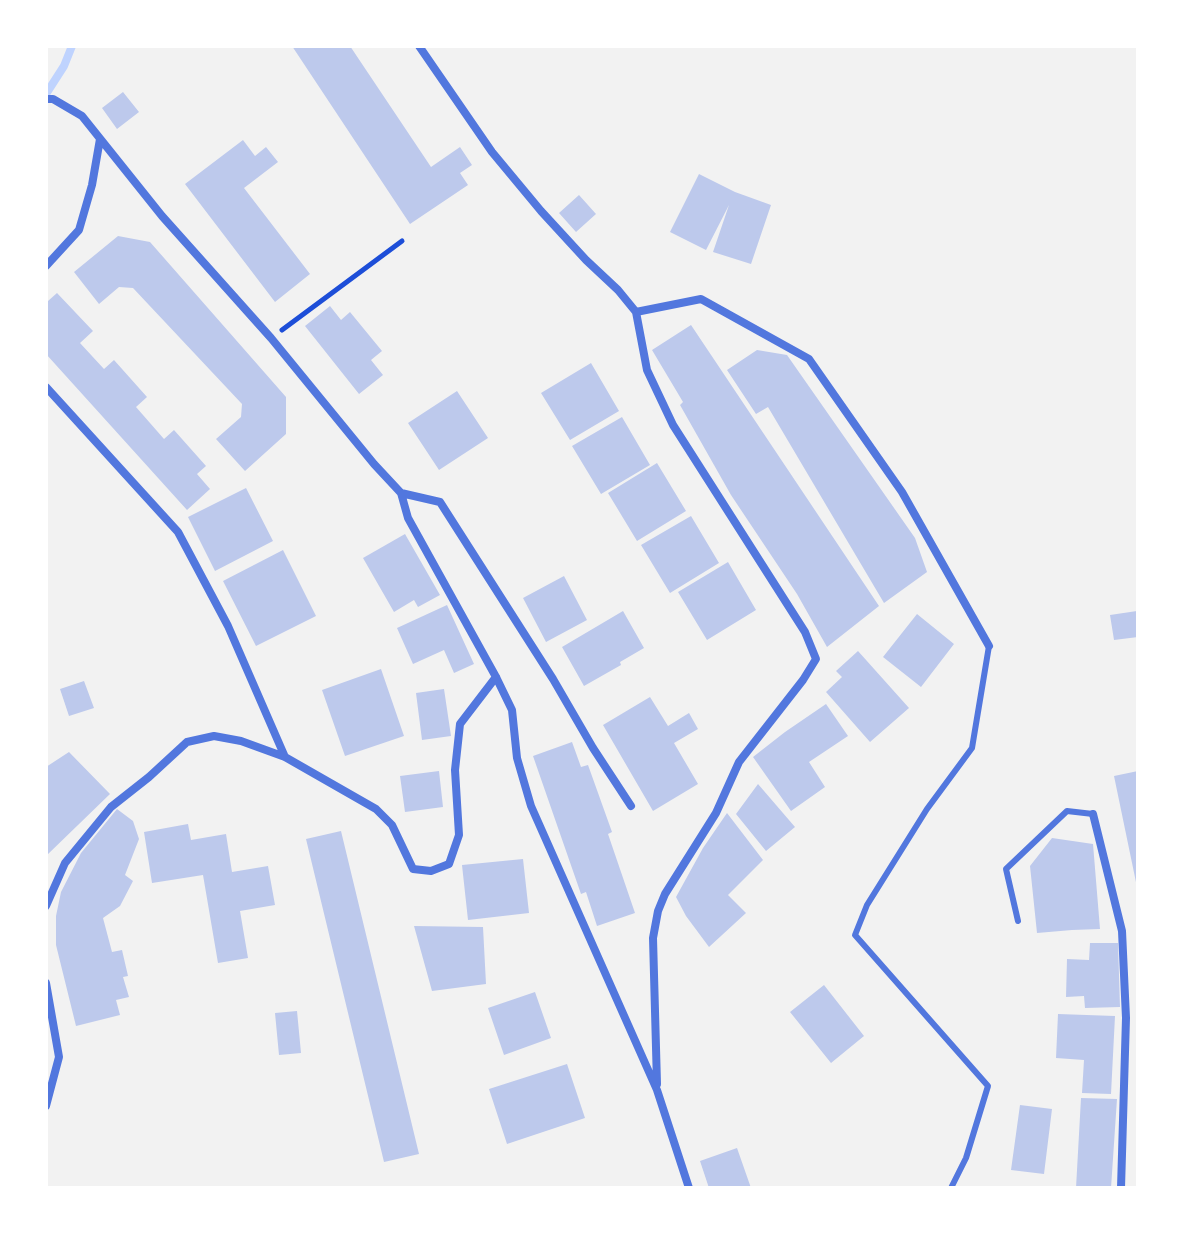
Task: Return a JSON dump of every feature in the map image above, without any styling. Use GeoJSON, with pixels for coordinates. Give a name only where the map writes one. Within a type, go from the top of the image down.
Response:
{"type":"FeatureCollection","features":[{"type":"Feature","properties":{"kind":"street"},"geometry":{"type":"LineString","coordinates":[[419,46],[492,152],[541,211],[636,312],[647,370],[673,425],[805,632],[816,659],[739,762],[716,813],[665,894],[658,911],[653,938],[657,1090]]}},
{"type":"Feature","properties":{"kind":"street"},"geometry":{"type":"LineString","coordinates":[[46,99],[53,99],[82,116],[162,216],[271,338],[401,493],[408,518],[512,710],[517,758],[531,806],[657,1090],[689,1188]]}},
{"type":"Feature","properties":{"kind":"street"},"geometry":{"type":"LineString","coordinates":[[46,266],[79,230],[92,185],[100,139]]}},
{"type":"Feature","properties":{"kind":"street"},"geometry":{"type":"LineString","coordinates":[[636,312],[701,299],[809,359],[902,492],[989,646]]}},
{"type":"Feature","properties":{"kind":"street"},"geometry":{"type":"LineString","coordinates":[[46,387],[178,532],[228,626],[285,757]]}},
{"type":"Feature","properties":{"kind":"street"},"geometry":{"type":"LineString","coordinates":[[401,493],[440,502],[631,806]]}},
{"type":"Feature","properties":{"kind":"street"},"geometry":{"type":"LineString","coordinates":[[46,906],[65,863],[111,807],[187,742],[214,736],[241,741],[285,757],[376,809],[392,825],[413,869],[431,871],[449,864],[459,835],[455,770],[460,724],[496,677]]}},
{"type":"Feature","properties":{"kind":"street"},"geometry":{"type":"LineString","coordinates":[[1093,814],[1122,931],[1126,1018],[1121,1188]]}},
{"type":"Feature","properties":{"kind":"street"},"geometry":{"type":"LineString","coordinates":[[46,983],[59,1057],[46,1106]]}},
{"type":"Feature","properties":{"kind":"lane"},"geometry":{"type":"LineString","coordinates":[[951,1188],[966,1158],[988,1086],[855,935],[867,905],[919,821],[972,748],[989,646]]}},
{"type":"Feature","properties":{"kind":"lane"},"geometry":{"type":"LineString","coordinates":[[1018,921],[1006,869],[1067,811],[1093,814]]}},
{"type":"Feature","properties":{"kind":"path"},"geometry":{"type":"LineString","coordinates":[[271,338],[402,241]]}},
{"type":"Feature","properties":{"kind":"building"},"geometry":{"type":"Polygon","coordinates":[[[292,46],[350,46],[431,167],[460,147],[472,165],[460,173],[468,185],[410,224],[292,46]]]}},
{"type":"Feature","properties":{"kind":"building"},"geometry":{"type":"Polygon","coordinates":[[[123,92],[139,112],[117,129],[102,108],[123,92]]]}},
{"type":"Feature","properties":{"kind":"building"},"geometry":{"type":"Polygon","coordinates":[[[243,140],[255,156],[266,147],[278,162],[244,188],[310,274],[275,302],[185,184],[243,140]]]}},
{"type":"Feature","properties":{"kind":"building"},"geometry":{"type":"Polygon","coordinates":[[[699,174],[771,205],[751,264],[713,252],[729,205],[706,250],[670,232],[699,174]]]}},
{"type":"Feature","properties":{"kind":"building"},"geometry":{"type":"Polygon","coordinates":[[[579,195],[596,214],[576,232],[559,213],[579,195]]]}},
{"type":"Feature","properties":{"kind":"building"},"geometry":{"type":"Polygon","coordinates":[[[118,236],[150,242],[286,397],[286,434],[245,471],[216,439],[241,417],[242,404],[133,288],[119,287],[99,304],[74,272],[118,236]]]}},
{"type":"Feature","properties":{"kind":"building"},"geometry":{"type":"Polygon","coordinates":[[[57,293],[93,331],[80,343],[104,369],[114,360],[147,397],[136,407],[164,439],[174,430],[206,466],[197,474],[210,489],[187,510],[46,354],[46,299],[48,301],[57,293]]]}},
{"type":"Feature","properties":{"kind":"building"},"geometry":{"type":"Polygon","coordinates":[[[330,306],[341,320],[350,312],[382,351],[371,360],[383,375],[359,394],[305,326],[330,306]]]}},
{"type":"Feature","properties":{"kind":"building"},"geometry":{"type":"Polygon","coordinates":[[[691,325],[879,606],[827,647],[797,594],[731,495],[652,350],[691,325]]]}},
{"type":"Feature","properties":{"kind":"building"},"geometry":{"type":"Polygon","coordinates":[[[757,350],[787,355],[915,538],[927,572],[884,603],[768,407],[756,414],[727,370],[757,350]]]}},
{"type":"Feature","properties":{"kind":"building"},"geometry":{"type":"Polygon","coordinates":[[[591,363],[619,411],[570,440],[541,393],[591,363]]]}},
{"type":"Feature","properties":{"kind":"building"},"geometry":{"type":"Polygon","coordinates":[[[457,391],[488,438],[439,470],[408,423],[457,391]]]}},
{"type":"Feature","properties":{"kind":"building"},"geometry":{"type":"Polygon","coordinates":[[[622,417],[650,465],[601,494],[572,446],[622,417]]]}},
{"type":"Feature","properties":{"kind":"building"},"geometry":{"type":"Polygon","coordinates":[[[657,463],[686,511],[637,541],[608,493],[657,463]]]}},
{"type":"Feature","properties":{"kind":"building"},"geometry":{"type":"Polygon","coordinates":[[[246,488],[273,541],[215,571],[188,517],[246,488]]]}},
{"type":"Feature","properties":{"kind":"building"},"geometry":{"type":"Polygon","coordinates":[[[691,516],[719,563],[670,593],[641,545],[691,516]]]}},
{"type":"Feature","properties":{"kind":"building"},"geometry":{"type":"Polygon","coordinates":[[[405,534],[440,595],[418,607],[414,600],[394,612],[363,558],[405,534]]]}},
{"type":"Feature","properties":{"kind":"building"},"geometry":{"type":"Polygon","coordinates":[[[283,550],[316,616],[256,646],[223,581],[283,550]]]}},
{"type":"Feature","properties":{"kind":"building"},"geometry":{"type":"Polygon","coordinates":[[[728,562],[756,610],[707,640],[678,592],[728,562]]]}},
{"type":"Feature","properties":{"kind":"building"},"geometry":{"type":"Polygon","coordinates":[[[564,576],[587,620],[546,642],[523,598],[564,576]]]}},
{"type":"Feature","properties":{"kind":"building"},"geometry":{"type":"Polygon","coordinates":[[[447,605],[474,664],[454,673],[444,650],[413,664],[397,628],[447,605]]]}},
{"type":"Feature","properties":{"kind":"building"},"geometry":{"type":"Polygon","coordinates":[[[623,611],[644,648],[584,686],[562,647],[623,611]]]}},
{"type":"Feature","properties":{"kind":"building"},"geometry":{"type":"Polygon","coordinates":[[[1137,611],[1138,637],[1114,640],[1110,615],[1137,611]]]}},
{"type":"Feature","properties":{"kind":"building"},"geometry":{"type":"Polygon","coordinates":[[[917,614],[954,644],[921,687],[883,657],[917,614]]]}},
{"type":"Feature","properties":{"kind":"building"},"geometry":{"type":"Polygon","coordinates":[[[858,651],[909,708],[870,742],[826,692],[842,677],[836,671],[858,651]]]}},
{"type":"Feature","properties":{"kind":"building"},"geometry":{"type":"Polygon","coordinates":[[[381,669],[404,736],[345,756],[322,690],[381,669]]]}},
{"type":"Feature","properties":{"kind":"building"},"geometry":{"type":"Polygon","coordinates":[[[84,681],[94,708],[69,716],[60,689],[84,681]]]}},
{"type":"Feature","properties":{"kind":"building"},"geometry":{"type":"Polygon","coordinates":[[[444,689],[451,736],[422,740],[416,693],[444,689]]]}},
{"type":"Feature","properties":{"kind":"building"},"geometry":{"type":"Polygon","coordinates":[[[650,697],[668,726],[689,713],[698,729],[674,743],[698,784],[653,811],[603,725],[650,697]]]}},
{"type":"Feature","properties":{"kind":"building"},"geometry":{"type":"Polygon","coordinates":[[[826,704],[848,736],[809,762],[825,787],[791,811],[753,757],[826,704]]]}},
{"type":"Feature","properties":{"kind":"building"},"geometry":{"type":"Polygon","coordinates":[[[572,742],[581,767],[588,765],[612,832],[608,834],[635,913],[597,926],[586,892],[581,894],[533,756],[572,742]]]}},
{"type":"Feature","properties":{"kind":"building"},"geometry":{"type":"Polygon","coordinates":[[[69,752],[110,794],[46,856],[46,767],[69,752]]]}},
{"type":"Feature","properties":{"kind":"building"},"geometry":{"type":"Polygon","coordinates":[[[439,771],[443,807],[405,812],[400,776],[439,771]]]}},
{"type":"Feature","properties":{"kind":"building"},"geometry":{"type":"Polygon","coordinates":[[[1138,771],[1138,887],[1137,887],[1114,776],[1138,771]]]}},
{"type":"Feature","properties":{"kind":"building"},"geometry":{"type":"Polygon","coordinates":[[[758,784],[795,827],[766,851],[736,814],[758,784]]]}},
{"type":"Feature","properties":{"kind":"building"},"geometry":{"type":"Polygon","coordinates":[[[117,809],[133,821],[139,839],[125,875],[133,881],[120,906],[103,918],[112,952],[122,950],[128,976],[123,977],[129,997],[116,1000],[120,1015],[76,1026],[56,945],[56,916],[61,892],[81,853],[117,809]]]}},
{"type":"Feature","properties":{"kind":"building"},"geometry":{"type":"Polygon","coordinates":[[[727,813],[763,860],[728,895],[746,913],[709,947],[676,897],[727,813]]]}},
{"type":"Feature","properties":{"kind":"building"},"geometry":{"type":"Polygon","coordinates":[[[188,824],[191,840],[226,834],[232,872],[268,866],[275,905],[240,911],[248,958],[218,963],[203,875],[152,883],[144,832],[188,824]]]}},
{"type":"Feature","properties":{"kind":"building"},"geometry":{"type":"Polygon","coordinates":[[[341,831],[419,1154],[384,1162],[306,839],[341,831]]]}},
{"type":"Feature","properties":{"kind":"building"},"geometry":{"type":"Polygon","coordinates":[[[1052,838],[1093,844],[1100,929],[1037,933],[1030,866],[1052,838]]]}},
{"type":"Feature","properties":{"kind":"building"},"geometry":{"type":"Polygon","coordinates":[[[523,859],[529,913],[468,920],[462,865],[523,859]]]}},
{"type":"Feature","properties":{"kind":"building"},"geometry":{"type":"Polygon","coordinates":[[[414,926],[483,927],[486,984],[432,991],[414,926]]]}},
{"type":"Feature","properties":{"kind":"building"},"geometry":{"type":"Polygon","coordinates":[[[1090,943],[1118,943],[1120,1007],[1085,1008],[1084,996],[1066,997],[1067,959],[1089,960],[1090,943]]]}},
{"type":"Feature","properties":{"kind":"building"},"geometry":{"type":"Polygon","coordinates":[[[824,985],[864,1036],[831,1063],[790,1012],[824,985]]]}},
{"type":"Feature","properties":{"kind":"building"},"geometry":{"type":"Polygon","coordinates":[[[535,992],[551,1038],[504,1055],[488,1008],[535,992]]]}},
{"type":"Feature","properties":{"kind":"building"},"geometry":{"type":"Polygon","coordinates":[[[297,1011],[301,1053],[279,1055],[275,1013],[297,1011]]]}},
{"type":"Feature","properties":{"kind":"building"},"geometry":{"type":"Polygon","coordinates":[[[1058,1014],[1115,1016],[1111,1094],[1082,1093],[1084,1060],[1056,1058],[1058,1014]]]}},
{"type":"Feature","properties":{"kind":"building"},"geometry":{"type":"Polygon","coordinates":[[[567,1064],[585,1118],[507,1144],[489,1089],[567,1064]]]}},
{"type":"Feature","properties":{"kind":"building"},"geometry":{"type":"Polygon","coordinates":[[[1081,1098],[1117,1099],[1111,1188],[1076,1188],[1081,1098]]]}},
{"type":"Feature","properties":{"kind":"building"},"geometry":{"type":"Polygon","coordinates":[[[1020,1105],[1052,1109],[1044,1174],[1011,1170],[1020,1105]]]}},
{"type":"Feature","properties":{"kind":"building"},"geometry":{"type":"Polygon","coordinates":[[[737,1148],[751,1188],[709,1188],[700,1161],[737,1148]]]}},
{"type":"Feature","properties":{"kind":"waterway"},"geometry":{"type":"LineString","coordinates":[[46,94],[64,66],[72,46]]}}]}
